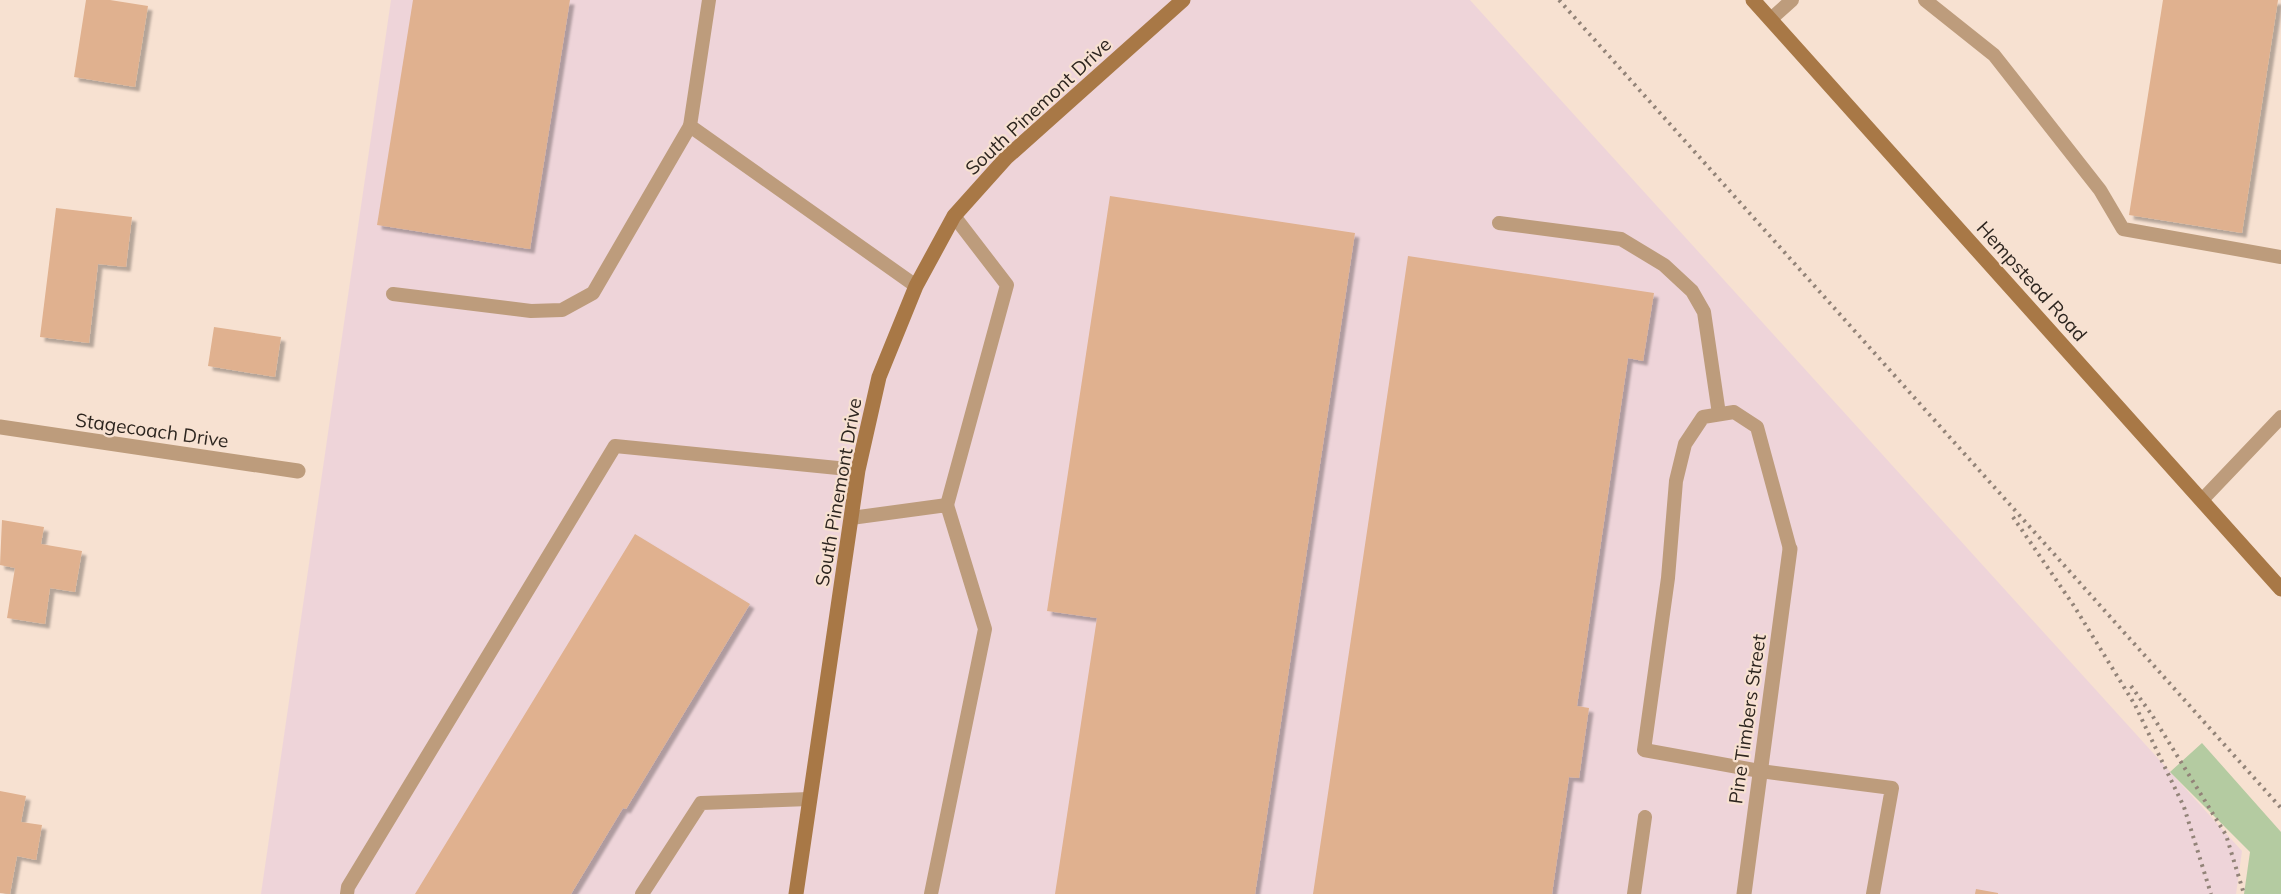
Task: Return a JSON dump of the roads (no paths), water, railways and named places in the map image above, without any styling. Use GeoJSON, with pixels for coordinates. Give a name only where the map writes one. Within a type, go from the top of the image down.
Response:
{"type":"FeatureCollection","features":[{"type":"Feature","properties":{"kind":"street","name":"South Pinemont Drive"},"geometry":{"type":"LineString","coordinates":[[796,894],[858,470],[879,377],[916,286],[954,216],[1006,158],[1183,0]]}},
{"type":"Feature","properties":{"kind":"street","name":"Hempstead Road"},"geometry":{"type":"LineString","coordinates":[[1753,0],[2281,589]]}},
{"type":"Feature","properties":{"kind":"street","name":"Stagecoach Drive"},"geometry":{"type":"LineString","coordinates":[[0,428],[298,471]]}},
{"type":"Feature","properties":{"kind":"street","name":"Pine Timbers Street"},"geometry":{"type":"LineString","coordinates":[[1744,894],[1790,549]]}},
{"type":"Feature","properties":{"kind":"lane"},"geometry":{"type":"LineString","coordinates":[[393,294],[530,312],[562,310],[593,293],[690,126],[709,0]]}},
{"type":"Feature","properties":{"kind":"lane"},"geometry":{"type":"LineString","coordinates":[[1771,19],[1792,0]]}},
{"type":"Feature","properties":{"kind":"lane"},"geometry":{"type":"LineString","coordinates":[[1925,0],[1994,55],[2100,190],[2123,229],[2281,257]]}},
{"type":"Feature","properties":{"kind":"lane"},"geometry":{"type":"LineString","coordinates":[[690,126],[916,286]]}},
{"type":"Feature","properties":{"kind":"lane"},"geometry":{"type":"LineString","coordinates":[[931,894],[985,629],[947,505],[1007,285],[954,216]]}},
{"type":"Feature","properties":{"kind":"lane"},"geometry":{"type":"LineString","coordinates":[[1499,224],[1621,239],[1664,265],[1692,291],[1704,312],[1719,414]]}},
{"type":"Feature","properties":{"kind":"lane"},"geometry":{"type":"LineString","coordinates":[[1790,549],[1757,427],[1734,412],[1703,417],[1685,444],[1676,481],[1668,578],[1644,750],[1760,771],[1892,788],[1873,894]]}},
{"type":"Feature","properties":{"kind":"lane"},"geometry":{"type":"LineString","coordinates":[[2202,500],[2280,421]]}},
{"type":"Feature","properties":{"kind":"lane"},"geometry":{"type":"LineString","coordinates":[[347,894],[348,887],[615,446],[858,470]]}},
{"type":"Feature","properties":{"kind":"lane"},"geometry":{"type":"LineString","coordinates":[[851,518],[947,505]]}},
{"type":"Feature","properties":{"kind":"lane"},"geometry":{"type":"LineString","coordinates":[[642,894],[701,803],[810,799]]}},
{"type":"Feature","properties":{"kind":"lane"},"geometry":{"type":"LineString","coordinates":[[1634,894],[1645,817]]}},
{"type":"Feature","properties":{"kind":"railway"},"geometry":{"type":"LineString","coordinates":[[1559,0],[2281,808]]}},
{"type":"Feature","properties":{"kind":"railway"},"geometry":{"type":"LineString","coordinates":[[2013,517],[2074,606],[2135,705],[2184,807],[2211,894]]}},
{"type":"Feature","properties":{"kind":"railway"},"geometry":{"type":"LineString","coordinates":[[2131,686],[2152,715],[2226,835],[2244,894]]}}]}
